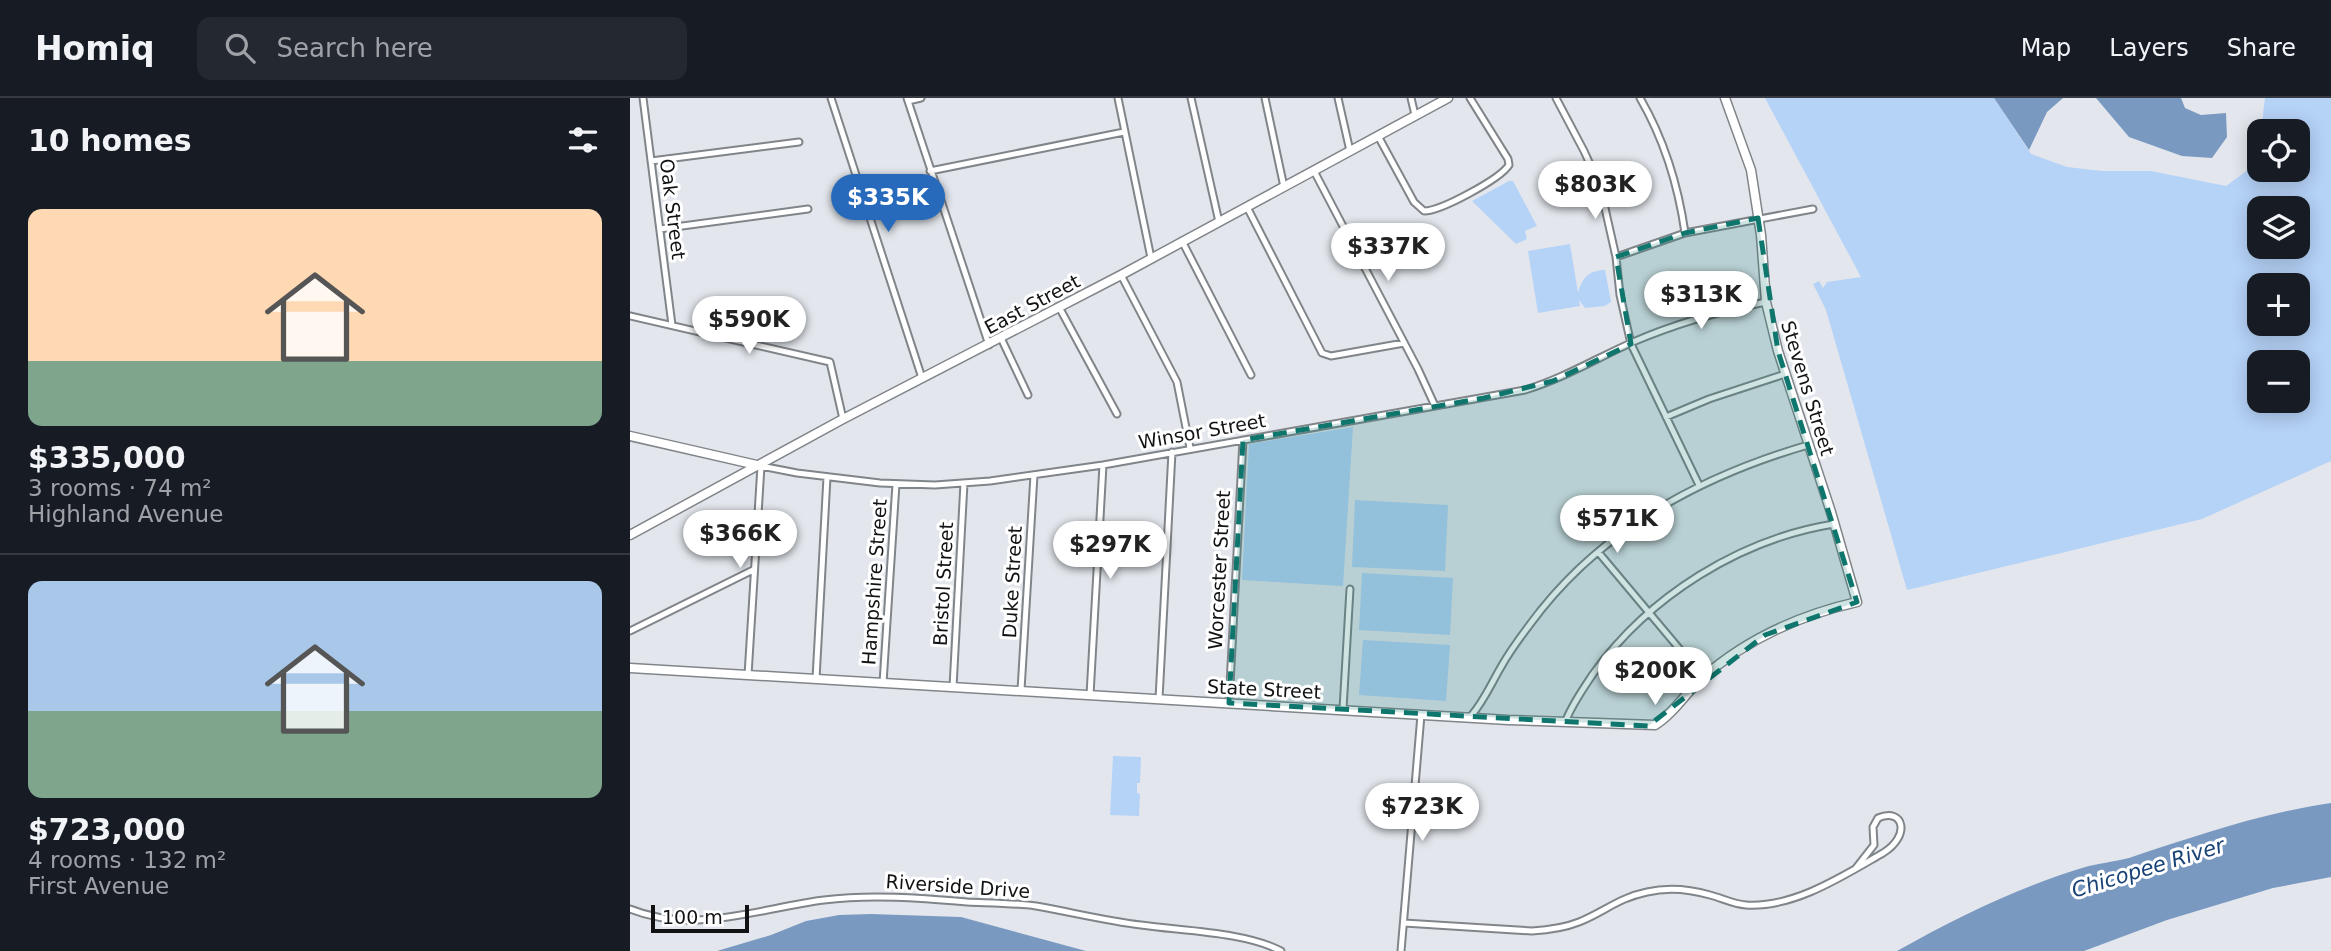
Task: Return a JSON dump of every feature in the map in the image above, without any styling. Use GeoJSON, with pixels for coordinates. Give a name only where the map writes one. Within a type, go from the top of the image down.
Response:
{"type":"FeatureCollection","features":[{"type":"Feature","properties":{"kind":"street","name":"Oak Street"},"geometry":{"type":"LineString","coordinates":[[643,98],[672,325]]}},
{"type":"Feature","properties":{"kind":"street"},"geometry":{"type":"LineString","coordinates":[[831,98],[922,378]]}},
{"type":"Feature","properties":{"kind":"street"},"geometry":{"type":"LineString","coordinates":[[921,98],[907,100],[989,345]]}},
{"type":"Feature","properties":{"kind":"street"},"geometry":{"type":"LineString","coordinates":[[1118,98],[1150,258]]}},
{"type":"Feature","properties":{"kind":"street"},"geometry":{"type":"LineString","coordinates":[[1191,98],[1219,222]]}},
{"type":"Feature","properties":{"kind":"street"},"geometry":{"type":"LineString","coordinates":[[1265,98],[1284,187]]}},
{"type":"Feature","properties":{"kind":"street"},"geometry":{"type":"LineString","coordinates":[[1338,98],[1350,151]]}},
{"type":"Feature","properties":{"kind":"street"},"geometry":{"type":"LineString","coordinates":[[1412,98],[1415,115]]}},
{"type":"Feature","properties":{"kind":"street","name":"East Street"},"geometry":{"type":"LineString","coordinates":[[630,535],[1448,98]]}},
{"type":"Feature","properties":{"kind":"street"},"geometry":{"type":"LineString","coordinates":[[1378,136],[1414,202],[1424,212],[1438,209],[1497,177],[1508,165],[1504,153],[1470,98]]}},
{"type":"Feature","properties":{"kind":"street"},"geometry":{"type":"LineString","coordinates":[[1556,98],[1600,186],[1631,344],[1699,485]]}},
{"type":"Feature","properties":{"kind":"street"},"geometry":{"type":"LineString","coordinates":[[1640,98],[1677,183],[1685,233]]}},
{"type":"Feature","properties":{"kind":"street","name":"Stevens Street"},"geometry":{"type":"LineString","coordinates":[[1725,98],[1751,170],[1766,302],[1785,374],[1857,602]]}},
{"type":"Feature","properties":{"kind":"street"},"geometry":{"type":"LineString","coordinates":[[930,171],[1125,132]]}},
{"type":"Feature","properties":{"kind":"street"},"geometry":{"type":"LineString","coordinates":[[652,161],[799,142]]}},
{"type":"Feature","properties":{"kind":"street"},"geometry":{"type":"LineString","coordinates":[[1314,171],[1435,406]]}},
{"type":"Feature","properties":{"kind":"street"},"geometry":{"type":"LineString","coordinates":[[1247,207],[1322,352],[1331,356],[1404,343]]}},
{"type":"Feature","properties":{"kind":"street"},"geometry":{"type":"LineString","coordinates":[[660,229],[808,209]]}},
{"type":"Feature","properties":{"kind":"street"},"geometry":{"type":"LineString","coordinates":[[1616,257],[1685,233],[1813,209]]}},
{"type":"Feature","properties":{"kind":"street"},"geometry":{"type":"LineString","coordinates":[[1182,241],[1251,375]]}},
{"type":"Feature","properties":{"kind":"street"},"geometry":{"type":"LineString","coordinates":[[1121,275],[1177,382],[1189,448]]}},
{"type":"Feature","properties":{"kind":"street","name":"Winsor Street"},"geometry":{"type":"LineString","coordinates":[[630,436],[761,466],[827,477],[896,484],[964,483],[1034,475],[1539,386],[1631,344],[1713,313],[1766,302]]}},
{"type":"Feature","properties":{"kind":"street"},"geometry":{"type":"LineString","coordinates":[[1059,307],[1117,414]]}},
{"type":"Feature","properties":{"kind":"street"},"geometry":{"type":"LineString","coordinates":[[630,316],[830,362],[843,419]]}},
{"type":"Feature","properties":{"kind":"street"},"geometry":{"type":"LineString","coordinates":[[1001,338],[1028,395]]}},
{"type":"Feature","properties":{"kind":"street"},"geometry":{"type":"LineString","coordinates":[[1666,417],[1709,399],[1785,374]]}},
{"type":"Feature","properties":{"kind":"street","name":"Worcester Street"},"geometry":{"type":"LineString","coordinates":[[1228,703],[1242,440]]}},
{"type":"Feature","properties":{"kind":"street"},"geometry":{"type":"LineString","coordinates":[[1471,716],[1481,705],[1514,646],[1541,610],[1575,573],[1641,519],[1699,485],[1757,461],[1808,445]]}},
{"type":"Feature","properties":{"kind":"street"},"geometry":{"type":"LineString","coordinates":[[1159,699],[1172,452]]}},
{"type":"Feature","properties":{"kind":"street"},"geometry":{"type":"LineString","coordinates":[[1090,695],[1102,465]]}},
{"type":"Feature","properties":{"kind":"street"},"geometry":{"type":"LineString","coordinates":[[748,675],[761,466]]}},
{"type":"Feature","properties":{"kind":"street","name":"Duke Street"},"geometry":{"type":"LineString","coordinates":[[1021,691],[1034,475]]}},
{"type":"Feature","properties":{"kind":"street"},"geometry":{"type":"LineString","coordinates":[[816,679],[827,477]]}},
{"type":"Feature","properties":{"kind":"street","name":"Bristol Street"},"geometry":{"type":"LineString","coordinates":[[953,687],[964,483]]}},
{"type":"Feature","properties":{"kind":"street","name":"Hampshire Street"},"geometry":{"type":"LineString","coordinates":[[883,683],[896,484]]}},
{"type":"Feature","properties":{"kind":"street"},"geometry":{"type":"LineString","coordinates":[[1566,720],[1572,705],[1602,662],[1648,613],[1692,581],[1752,547],[1809,528],[1834,523]]}},
{"type":"Feature","properties":{"kind":"street"},"geometry":{"type":"LineString","coordinates":[[1599,553],[1703,677]]}},
{"type":"Feature","properties":{"kind":"street"},"geometry":{"type":"LineString","coordinates":[[630,631],[753,570]]}},
{"type":"Feature","properties":{"kind":"street"},"geometry":{"type":"LineString","coordinates":[[1343,709],[1350,589]]}},
{"type":"Feature","properties":{"kind":"street","name":"State Street"},"geometry":{"type":"LineString","coordinates":[[630,668],[1637,726],[1655,725],[1703,677],[1780,627],[1857,602]]}},
{"type":"Feature","properties":{"kind":"street"},"geometry":{"type":"LineString","coordinates":[[1401,951],[1421,715]]}},
{"type":"Feature","properties":{"kind":"street"},"geometry":{"type":"LineString","coordinates":[[1404,923],[1524,931],[1550,930],[1580,922],[1614,902],[1667,889],[1695,891],[1744,905],[1794,898],[1856,868],[1898,842],[1902,830],[1899,821],[1890,816],[1878,818],[1873,827],[1874,845],[1856,868]]}},
{"type":"Feature","properties":{"kind":"street","name":"Riverside Drive"},"geometry":{"type":"LineString","coordinates":[[630,909],[660,918],[702,920],[745,916],[822,900],[868,897],[937,899],[1034,906],[1128,923],[1247,938],[1281,951]]}},
{"type":"Feature","properties":{"kind":"highlighted area"},"geometry":{"type":"Polygon","coordinates":[[[1758,218],[1778,351],[1857,602],[1765,635],[1648,726],[1229,703],[1243,440],[1484,398],[1553,381],[1631,344],[1616,257],[1685,233],[1758,218]]]}},
{"type":"Feature","properties":{"kind":"shaded area"},"geometry":{"type":"Polygon","coordinates":[[[1765,98],[1994,98],[2031,154],[2067,167],[2102,171],[2151,171],[2226,186],[2247,171],[2247,182],[2310,182],[2310,119],[2262,119],[2265,98],[2331,98],[2331,461],[2202,519],[1907,590],[1826,310],[1813,284],[1819,281],[1823,288],[1827,282],[1861,277],[1765,98]]]}},
{"type":"Feature","properties":{"kind":"shaded area"},"geometry":{"type":"Polygon","coordinates":[[[1513,181],[1537,226],[1525,231],[1527,239],[1516,244],[1472,201],[1513,181]]]}},
{"type":"Feature","properties":{"kind":"shaded area"},"geometry":{"type":"Polygon","coordinates":[[[1570,244],[1578,293],[1587,276],[1605,270],[1611,302],[1605,306],[1585,308],[1579,300],[1580,306],[1538,313],[1528,251],[1570,244]]]}},
{"type":"Feature","properties":{"kind":"shaded area"},"geometry":{"type":"Polygon","coordinates":[[[1353,427],[1343,586],[1242,580],[1249,444],[1353,427]]]}},
{"type":"Feature","properties":{"kind":"shaded area"},"geometry":{"type":"Polygon","coordinates":[[[1355,500],[1448,505],[1445,571],[1352,567],[1355,500]]]}},
{"type":"Feature","properties":{"kind":"shaded area"},"geometry":{"type":"Polygon","coordinates":[[[1362,573],[1453,578],[1450,635],[1359,630],[1362,573]]]}},
{"type":"Feature","properties":{"kind":"shaded area"},"geometry":{"type":"Polygon","coordinates":[[[1363,640],[1450,645],[1446,701],[1359,695],[1363,640]]]}},
{"type":"Feature","properties":{"kind":"shaded area"},"geometry":{"type":"Polygon","coordinates":[[[1113,756],[1141,757],[1140,783],[1137,783],[1137,793],[1140,794],[1139,816],[1110,815],[1113,756]]]}},
{"type":"Feature","properties":{"kind":"water"},"geometry":{"type":"Polygon","coordinates":[[[1994,98],[2063,98],[2047,112],[2029,150],[1994,98]]]}},
{"type":"Feature","properties":{"kind":"water"},"geometry":{"type":"Polygon","coordinates":[[[2096,98],[2181,98],[2185,108],[2201,115],[2226,113],[2227,137],[2212,158],[2182,156],[2129,137],[2096,98]]]}},
{"type":"Feature","properties":{"kind":"water","name":"Chicopee River"},"geometry":{"type":"Polygon","coordinates":[[[2331,803],[2331,877],[2273,888],[2167,920],[2084,951],[1897,951],[1988,904],[2058,876],[2088,866],[2129,858],[2254,819],[2331,803]]]}},
{"type":"Feature","properties":{"kind":"water"},"geometry":{"type":"Polygon","coordinates":[[[839,915],[961,917],[1086,951],[717,951],[806,921],[839,915]]]}}]}
